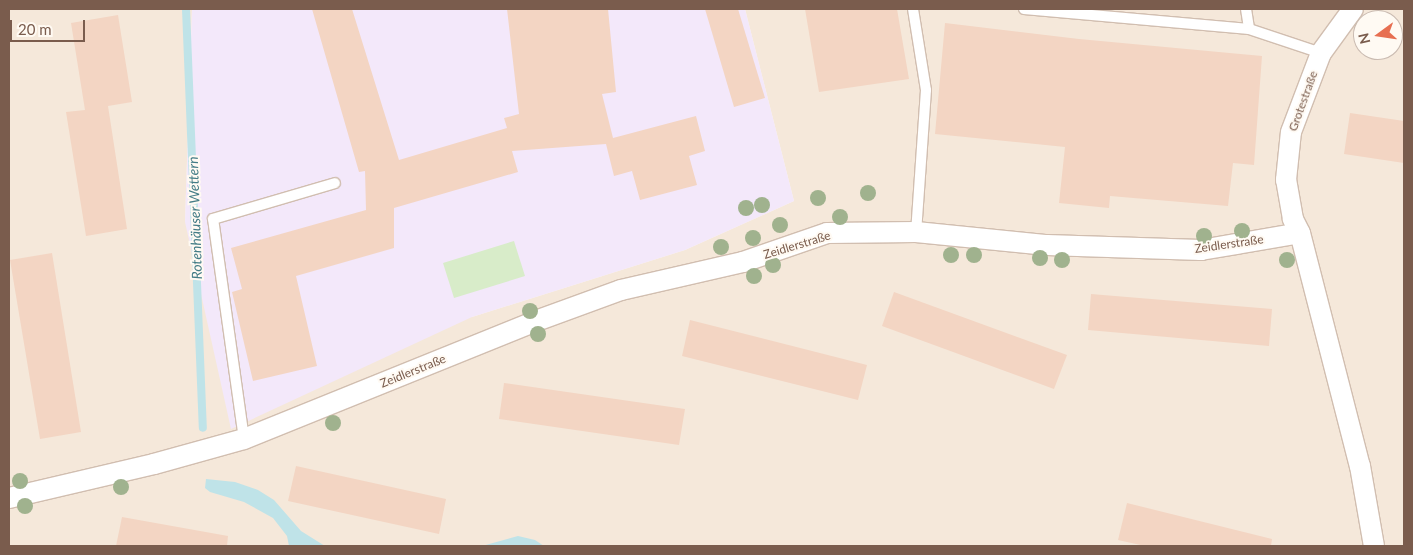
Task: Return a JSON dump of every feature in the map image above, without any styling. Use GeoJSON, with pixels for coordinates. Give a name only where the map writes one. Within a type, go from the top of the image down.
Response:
{"type":"FeatureCollection","features":[{"type":"Feature","properties":{"kind":"street","name":"Grotestraße"},"geometry":{"type":"LineString","coordinates":[[1300,233],[1293,219],[1286,180],[1291,132],[1321,53],[1353,9]]}},
{"type":"Feature","properties":{"kind":"street","name":"Zeidlerstraße"},"geometry":{"type":"LineString","coordinates":[[9,498],[154,464],[244,439],[536,321],[621,290],[743,262],[827,233],[916,232],[1062,246],[1201,250],[1300,233]]}},
{"type":"Feature","properties":{"kind":"street"},"geometry":{"type":"LineString","coordinates":[[1300,233],[1360,466],[1374,546]]}},
{"type":"Feature","properties":{"kind":"lane"},"geometry":{"type":"LineString","coordinates":[[913,9],[926,90],[916,232]]}},
{"type":"Feature","properties":{"kind":"lane"},"geometry":{"type":"LineString","coordinates":[[1024,9],[1249,29],[1321,53]]}},
{"type":"Feature","properties":{"kind":"lane"},"geometry":{"type":"LineString","coordinates":[[1246,9],[1249,29]]}},
{"type":"Feature","properties":{"kind":"lane"},"geometry":{"type":"LineString","coordinates":[[244,439],[213,219],[335,183]]}},
{"type":"Feature","properties":{"kind":"shaded area"},"geometry":{"type":"Polygon","coordinates":[[[9,9],[192,9],[185,222],[472,317],[685,250],[794,201],[745,9],[1404,9],[1404,546],[9,546],[9,9]]]}},
{"type":"Feature","properties":{"kind":"shaded area"},"geometry":{"type":"Polygon","coordinates":[[[192,9],[745,9],[794,201],[685,250],[472,317],[231,429],[185,222],[192,9]]]}},
{"type":"Feature","properties":{"kind":"green space"},"geometry":{"type":"Polygon","coordinates":[[[514,241],[525,276],[454,298],[443,263],[514,241]]]}},
{"type":"Feature","properties":{"kind":"water"},"geometry":{"type":"Polygon","coordinates":[[[206,479],[235,482],[258,490],[274,500],[301,531],[325,546],[289,546],[287,536],[273,518],[244,502],[210,492],[205,488],[206,479]]]}},
{"type":"Feature","properties":{"kind":"water"},"geometry":{"type":"Polygon","coordinates":[[[518,536],[535,540],[544,546],[482,546],[518,536]]]}},
{"type":"Feature","properties":{"kind":"building"},"geometry":{"type":"Polygon","coordinates":[[[312,9],[352,9],[399,160],[507,128],[504,118],[519,114],[507,9],[608,9],[616,92],[602,94],[613,138],[696,116],[705,151],[689,156],[697,185],[640,200],[632,171],[614,176],[606,144],[512,151],[518,172],[394,208],[394,248],[296,276],[317,366],[253,381],[232,292],[242,289],[231,248],[366,210],[365,171],[359,172],[312,9]]]}},
{"type":"Feature","properties":{"kind":"building"},"geometry":{"type":"Polygon","coordinates":[[[705,9],[738,9],[765,98],[734,107],[705,9]]]}},
{"type":"Feature","properties":{"kind":"building"},"geometry":{"type":"Polygon","coordinates":[[[805,9],[897,9],[909,79],[819,92],[805,9]]]}},
{"type":"Feature","properties":{"kind":"building"},"geometry":{"type":"Polygon","coordinates":[[[118,15],[132,102],[108,106],[127,229],[86,236],[66,112],[85,110],[71,23],[118,15]]]}},
{"type":"Feature","properties":{"kind":"building"},"geometry":{"type":"Polygon","coordinates":[[[945,23],[1079,39],[1262,56],[1254,165],[1233,163],[1228,206],[1110,196],[1109,208],[1059,203],[1065,147],[935,134],[945,23]]]}},
{"type":"Feature","properties":{"kind":"building"},"geometry":{"type":"Polygon","coordinates":[[[1350,113],[1404,121],[1404,163],[1344,154],[1350,113]]]}},
{"type":"Feature","properties":{"kind":"building"},"geometry":{"type":"Polygon","coordinates":[[[52,253],[81,432],[40,439],[10,260],[52,253]]]}},
{"type":"Feature","properties":{"kind":"building"},"geometry":{"type":"Polygon","coordinates":[[[894,292],[1067,355],[1054,389],[882,326],[894,292]]]}},
{"type":"Feature","properties":{"kind":"building"},"geometry":{"type":"Polygon","coordinates":[[[1091,294],[1272,309],[1269,346],[1088,330],[1091,294]]]}},
{"type":"Feature","properties":{"kind":"building"},"geometry":{"type":"Polygon","coordinates":[[[690,320],[867,365],[858,400],[682,356],[690,320]]]}},
{"type":"Feature","properties":{"kind":"building"},"geometry":{"type":"Polygon","coordinates":[[[504,383],[685,409],[679,445],[499,419],[504,383]]]}},
{"type":"Feature","properties":{"kind":"building"},"geometry":{"type":"Polygon","coordinates":[[[296,466],[446,499],[439,534],[288,501],[296,466]]]}},
{"type":"Feature","properties":{"kind":"building"},"geometry":{"type":"Polygon","coordinates":[[[1127,503],[1272,539],[1271,546],[1145,546],[1118,540],[1127,503]]]}},
{"type":"Feature","properties":{"kind":"building"},"geometry":{"type":"Polygon","coordinates":[[[122,517],[228,536],[227,546],[116,546],[122,517]]]}},
{"type":"Feature","properties":{"kind":"waterway","name":"Rotenhäuser Wettern"},"geometry":{"type":"LineString","coordinates":[[186,9],[203,428]]}}]}
